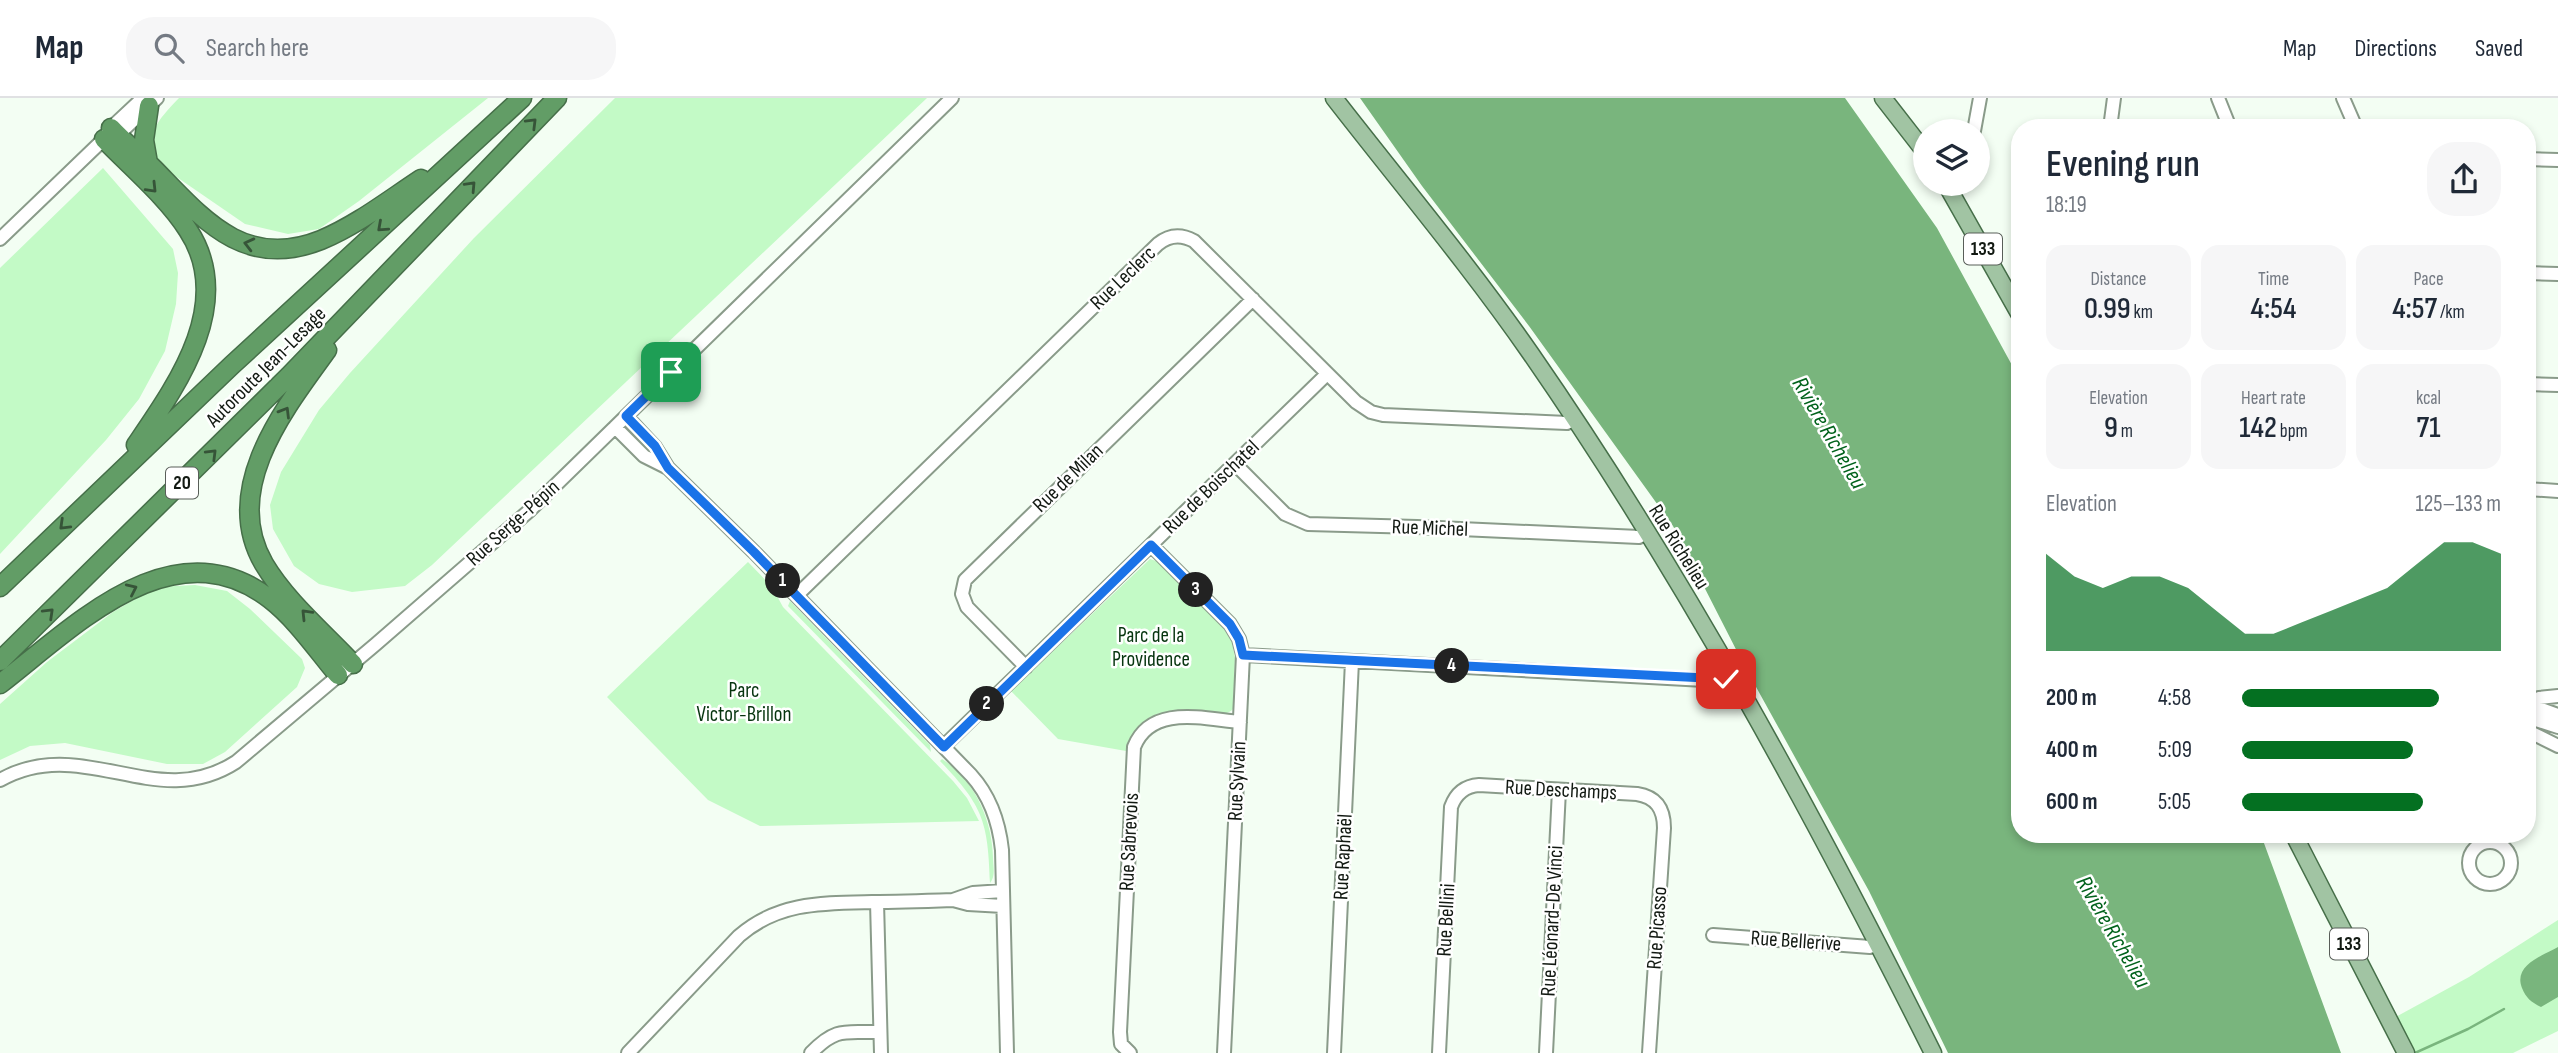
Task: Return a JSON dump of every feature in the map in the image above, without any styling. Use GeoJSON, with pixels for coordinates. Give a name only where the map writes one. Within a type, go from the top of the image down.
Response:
{"type":"FeatureCollection","features":[{"type":"Feature","properties":{"kind":"highway","name":"Autoroute Jean-Lesage"},"geometry":{"type":"LineString","coordinates":[[0,587],[113,477],[522,98]]}},
{"type":"Feature","properties":{"kind":"highway","name":"Autoroute Jean-Lesage"},"geometry":{"type":"LineString","coordinates":[[0,661],[207,459],[362,302],[556,98]]}},
{"type":"Feature","properties":{"kind":"highway"},"geometry":{"type":"LineString","coordinates":[[148,163],[144,140],[150,101]]}},
{"type":"Feature","properties":{"kind":"highway"},"geometry":{"type":"LineString","coordinates":[[111,134],[148,163],[201,217],[222,233],[257,246],[285,248],[313,243],[331,235],[468,148]]}},
{"type":"Feature","properties":{"kind":"highway"},"geometry":{"type":"LineString","coordinates":[[111,134],[184,223],[197,246],[206,281],[203,320],[184,368],[162,406],[113,477]]}},
{"type":"Feature","properties":{"kind":"highway"},"geometry":{"type":"LineString","coordinates":[[345,669],[265,566],[252,532],[250,503],[254,475],[273,433],[301,386],[362,302]]}},
{"type":"Feature","properties":{"kind":"highway"},"geometry":{"type":"LineString","coordinates":[[0,684],[79,622],[125,591],[163,578],[196,573],[231,580],[268,598],[345,669]]}},
{"type":"Feature","properties":{"kind":"main road","name":"Rue Richelieu"},"geometry":{"type":"LineString","coordinates":[[1334,98],[1503,314],[1575,419],[1647,533],[1732,677],[1878,944],[1933,1053]]}},
{"type":"Feature","properties":{"kind":"main road"},"geometry":{"type":"LineString","coordinates":[[1883,98],[1913,137]]}},
{"type":"Feature","properties":{"kind":"main road","name":"133"},"geometry":{"type":"LineString","coordinates":[[1953,196],[2011,298]]}},
{"type":"Feature","properties":{"kind":"main road","name":"133"},"geometry":{"type":"LineString","coordinates":[[2298,843],[2406,1053]]}},
{"type":"Feature","properties":{"kind":"street","name":"Rue Serge-Pépin"},"geometry":{"type":"LineString","coordinates":[[0,780],[29,768],[59,765],[99,767],[166,781],[203,777],[221,771],[244,756],[529,510],[952,98]]}},
{"type":"Feature","properties":{"kind":"street"},"geometry":{"type":"LineString","coordinates":[[1976,119],[1980,98]]}},
{"type":"Feature","properties":{"kind":"street"},"geometry":{"type":"LineString","coordinates":[[2112,119],[2115,98]]}},
{"type":"Feature","properties":{"kind":"street"},"geometry":{"type":"LineString","coordinates":[[2218,98],[2226,119]]}},
{"type":"Feature","properties":{"kind":"street"},"geometry":{"type":"LineString","coordinates":[[2343,98],[2352,119]]}},
{"type":"Feature","properties":{"kind":"street"},"geometry":{"type":"LineString","coordinates":[[0,239],[111,134],[150,101]]}},
{"type":"Feature","properties":{"kind":"street"},"geometry":{"type":"LineString","coordinates":[[2536,159],[2558,160]]}},
{"type":"Feature","properties":{"kind":"street","name":"Rue Leclerc"},"geometry":{"type":"LineString","coordinates":[[797,595],[1161,242],[1180,236],[1194,242],[1359,405],[1379,414],[1567,423],[1575,419]]}},
{"type":"Feature","properties":{"kind":"street"},"geometry":{"type":"LineString","coordinates":[[2536,273],[2558,274]]}},
{"type":"Feature","properties":{"kind":"street","name":"Rue de Milan"},"geometry":{"type":"LineString","coordinates":[[1026,667],[967,607],[962,594],[965,580],[1252,299]]}},
{"type":"Feature","properties":{"kind":"street","name":"Rue de Boischatel"},"geometry":{"type":"LineString","coordinates":[[944,747],[1328,374]]}},
{"type":"Feature","properties":{"kind":"street"},"geometry":{"type":"LineString","coordinates":[[2536,384],[2558,385]]}},
{"type":"Feature","properties":{"kind":"street"},"geometry":{"type":"LineString","coordinates":[[626,416],[655,446],[668,468],[797,595],[978,782],[992,807],[1000,835],[1007,1053]]}},
{"type":"Feature","properties":{"kind":"street"},"geometry":{"type":"LineString","coordinates":[[615,427],[644,456],[668,468]]}},
{"type":"Feature","properties":{"kind":"street","name":"Rue Michel"},"geometry":{"type":"LineString","coordinates":[[1235,464],[1285,514],[1308,524],[1639,537],[1647,533]]}},
{"type":"Feature","properties":{"kind":"street"},"geometry":{"type":"LineString","coordinates":[[2536,490],[2558,491]]}},
{"type":"Feature","properties":{"kind":"street","name":"Rue Sylvain"},"geometry":{"type":"LineString","coordinates":[[1151,545],[1230,624],[1239,639],[1243,655],[1224,1053]]}},
{"type":"Feature","properties":{"kind":"street"},"geometry":{"type":"LineString","coordinates":[[1243,655],[1723,681],[1732,677]]}},
{"type":"Feature","properties":{"kind":"street","name":"Rue Raphaël"},"geometry":{"type":"LineString","coordinates":[[1334,1053],[1352,661]]}},
{"type":"Feature","properties":{"kind":"street"},"geometry":{"type":"LineString","coordinates":[[2536,700],[2558,696]]}},
{"type":"Feature","properties":{"kind":"street"},"geometry":{"type":"LineString","coordinates":[[2536,707],[2558,715]]}},
{"type":"Feature","properties":{"kind":"street","name":"Rue Sabrevois"},"geometry":{"type":"LineString","coordinates":[[1130,1053],[1119,1037],[1134,747],[1146,728],[1163,719],[1240,722]]}},
{"type":"Feature","properties":{"kind":"street"},"geometry":{"type":"LineString","coordinates":[[2536,720],[2558,727]]}},
{"type":"Feature","properties":{"kind":"street"},"geometry":{"type":"LineString","coordinates":[[2536,735],[2558,746]]}},
{"type":"Feature","properties":{"kind":"street","name":"Rue Deschamps"},"geometry":{"type":"LineString","coordinates":[[1462,790],[1479,785],[1637,794],[1649,797],[1658,805]]}},
{"type":"Feature","properties":{"kind":"street","name":"Rue Bellini"},"geometry":{"type":"LineString","coordinates":[[1439,1053],[1451,811],[1454,799],[1462,790]]}},
{"type":"Feature","properties":{"kind":"street","name":"Rue Léonard-De Vinci"},"geometry":{"type":"LineString","coordinates":[[1546,1053],[1559,790]]}},
{"type":"Feature","properties":{"kind":"street","name":"Rue Picasso"},"geometry":{"type":"LineString","coordinates":[[1650,1053],[1664,824],[1658,805]]}},
{"type":"Feature","properties":{"kind":"street"},"geometry":{"type":"LineString","coordinates":[[954,900],[973,892],[1003,891]]}},
{"type":"Feature","properties":{"kind":"street"},"geometry":{"type":"LineString","coordinates":[[628,1053],[733,942],[759,921],[782,910],[806,904],[954,900],[968,904],[1003,905]]}},
{"type":"Feature","properties":{"kind":"street"},"geometry":{"type":"LineString","coordinates":[[877,902],[881,1053]]}},
{"type":"Feature","properties":{"kind":"street","name":"Rue Bellerive"},"geometry":{"type":"LineString","coordinates":[[1713,935],[1870,947],[1878,944]]}},
{"type":"Feature","properties":{"kind":"street"},"geometry":{"type":"LineString","coordinates":[[811,1053],[826,1038],[835,1034],[880,1032]]}},
{"type":"Feature","properties":{"kind":"green space"},"geometry":{"type":"Polygon","coordinates":[[[179,98],[488,98],[359,201],[319,229],[288,234],[245,224],[165,169],[157,159],[152,140],[158,123],[179,98]]]}},
{"type":"Feature","properties":{"kind":"green space"},"geometry":{"type":"Polygon","coordinates":[[[615,98],[927,98],[432,565],[405,586],[352,592],[319,584],[294,566],[273,529],[270,505],[281,472],[319,410],[350,373],[474,238],[615,98]]]}},
{"type":"Feature","properties":{"kind":"green space"},"geometry":{"type":"Polygon","coordinates":[[[103,168],[173,249],[178,273],[176,304],[165,351],[139,399],[106,440],[0,554],[0,268],[103,168]]]}},
{"type":"Feature","properties":{"kind":"green space","name":"Parc de la Providence"},"geometry":{"type":"Polygon","coordinates":[[[1150,559],[1159,562],[1223,627],[1232,642],[1235,658],[1233,709],[1223,714],[1165,712],[1150,717],[1137,729],[1126,751],[1058,739],[1011,691],[1150,559]]]}},
{"type":"Feature","properties":{"kind":"green space","name":"Parc Victor-Brillon"},"geometry":{"type":"Polygon","coordinates":[[[748,562],[779,594],[777,596],[783,607],[953,781],[967,798],[979,821],[760,826],[708,800],[607,697],[748,562]]]}},
{"type":"Feature","properties":{"kind":"green space"},"geometry":{"type":"Polygon","coordinates":[[[195,585],[227,591],[250,609],[302,659],[305,668],[297,687],[225,752],[203,764],[167,764],[65,743],[30,746],[0,760],[0,704],[47,662],[113,612],[156,587],[195,585]]]}},
{"type":"Feature","properties":{"kind":"green space"},"geometry":{"type":"Polygon","coordinates":[[[790,601],[930,745],[931,752],[788,606],[790,601]]]}},
{"type":"Feature","properties":{"kind":"green space"},"geometry":{"type":"Polygon","coordinates":[[[942,759],[964,778],[980,802],[992,843],[994,874],[990,883],[985,829],[980,816],[966,790],[940,761],[942,759]]]}},
{"type":"Feature","properties":{"kind":"green space"},"geometry":{"type":"Polygon","coordinates":[[[2558,920],[2558,1031],[2513,1053],[2410,1053],[2392,1019],[2469,977],[2558,920]]]}},
{"type":"Feature","properties":{"kind":"water","name":"Rivière Richelieu"},"geometry":{"type":"Polygon","coordinates":[[[1360,98],[1845,98],[1937,228],[2011,363],[2011,843],[2264,843],[2341,1053],[1948,1053],[1869,891],[1745,667],[1673,526],[1529,326],[1422,186],[1360,98]]]}},
{"type":"Feature","properties":{"kind":"water"},"geometry":{"type":"Polygon","coordinates":[[[2558,947],[2558,997],[2541,1007],[2525,994],[2520,980],[2525,967],[2558,947]]]}},
{"type":"Feature","properties":{"kind":"waterway"},"geometry":{"type":"LineString","coordinates":[[2415,1053],[2504,1009]]}},
{"type":"Feature","properties":{"kind":"route"},"geometry":{"type":"LineString","coordinates":[[671,372],[626,416],[655,446],[668,468],[944,747],[1151,545],[1230,624],[1239,639],[1243,655],[1723,681],[1726,679]]}}]}
